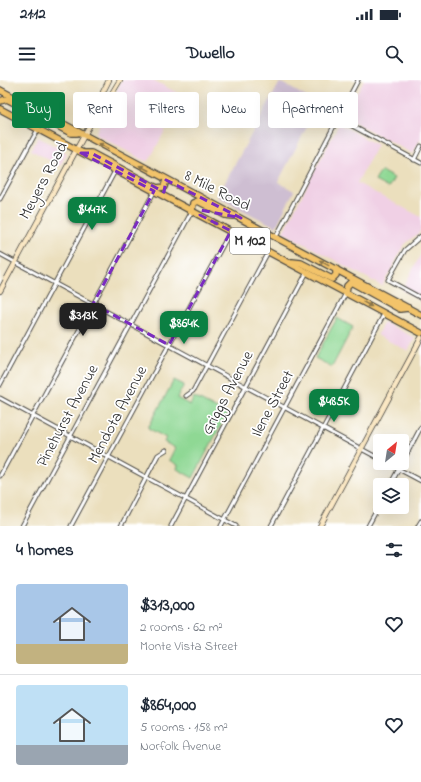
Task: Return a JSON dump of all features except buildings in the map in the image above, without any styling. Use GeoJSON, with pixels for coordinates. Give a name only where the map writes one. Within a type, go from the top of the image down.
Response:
{"type":"FeatureCollection","features":[{"type":"Feature","properties":{"kind":"highway","name":"8 Mile Road"},"geometry":{"type":"LineString","coordinates":[[0,90],[421,315]]}},
{"type":"Feature","properties":{"kind":"highway"},"geometry":{"type":"LineString","coordinates":[[0,101],[4,99],[8,100],[70,134],[78,132]]}},
{"type":"Feature","properties":{"kind":"highway","name":"8 Mile Road"},"geometry":{"type":"LineString","coordinates":[[0,109],[154,192],[268,250],[421,333]]}},
{"type":"Feature","properties":{"kind":"highway"},"geometry":{"type":"LineString","coordinates":[[82,153],[91,153],[157,188],[164,187],[166,180]]}},
{"type":"Feature","properties":{"kind":"highway"},"geometry":{"type":"LineString","coordinates":[[192,211],[193,204],[198,201],[225,215],[240,218]]}},
{"type":"Feature","properties":{"kind":"highway"},"geometry":{"type":"LineString","coordinates":[[290,262],[301,263],[332,279],[336,275],[336,269]]}},
{"type":"Feature","properties":{"kind":"highway"},"geometry":{"type":"LineString","coordinates":[[346,292],[347,286],[351,282],[400,309],[408,308]]}},
{"type":"Feature","properties":{"kind":"street","name":"Meyers Road"},"geometry":{"type":"LineString","coordinates":[[103,92],[109,80]]}},
{"type":"Feature","properties":{"kind":"street","name":"Meyers Road"},"geometry":{"type":"LineString","coordinates":[[113,92],[120,80]]}},
{"type":"Feature","properties":{"kind":"street"},"geometry":{"type":"LineString","coordinates":[[351,92],[358,80]]}},
{"type":"Feature","properties":{"kind":"street","name":"Meyers Road"},"geometry":{"type":"LineString","coordinates":[[0,291],[88,128]]}},
{"type":"Feature","properties":{"kind":"street"},"geometry":{"type":"LineString","coordinates":[[276,237],[332,128]]}},
{"type":"Feature","properties":{"kind":"street"},"geometry":{"type":"LineString","coordinates":[[355,128],[421,164]]}},
{"type":"Feature","properties":{"kind":"street"},"geometry":{"type":"LineString","coordinates":[[0,199],[38,129]]}},
{"type":"Feature","properties":{"kind":"street"},"geometry":{"type":"LineString","coordinates":[[414,160],[421,146]]}},
{"type":"Feature","properties":{"kind":"street"},"geometry":{"type":"LineString","coordinates":[[0,385],[115,171]]}},
{"type":"Feature","properties":{"kind":"street"},"geometry":{"type":"LineString","coordinates":[[0,476],[154,192]]}},
{"type":"Feature","properties":{"kind":"street","name":"Pinehurst Avenue"},"geometry":{"type":"LineString","coordinates":[[22,526],[192,211]]}},
{"type":"Feature","properties":{"kind":"street","name":"Mendota Avenue"},"geometry":{"type":"LineString","coordinates":[[72,526],[231,231]]}},
{"type":"Feature","properties":{"kind":"street"},"geometry":{"type":"LineString","coordinates":[[421,236],[405,250],[388,280],[421,298]]}},
{"type":"Feature","properties":{"kind":"street"},"geometry":{"type":"LineString","coordinates":[[186,396],[193,391],[268,250]]}},
{"type":"Feature","properties":{"kind":"street"},"geometry":{"type":"LineString","coordinates":[[0,254],[373,455]]}},
{"type":"Feature","properties":{"kind":"street","name":"Griggs Avenue"},"geometry":{"type":"LineString","coordinates":[[171,526],[307,271]]}},
{"type":"Feature","properties":{"kind":"street","name":"Ilene Street"},"geometry":{"type":"LineString","coordinates":[[221,526],[346,292]]}},
{"type":"Feature","properties":{"kind":"street"},"geometry":{"type":"LineString","coordinates":[[271,526],[384,314]]}},
{"type":"Feature","properties":{"kind":"street"},"geometry":{"type":"LineString","coordinates":[[320,526],[421,338]]}},
{"type":"Feature","properties":{"kind":"street"},"geometry":{"type":"LineString","coordinates":[[0,398],[236,526]]}},
{"type":"Feature","properties":{"kind":"street"},"geometry":{"type":"LineString","coordinates":[[409,450],[421,427]]}},
{"type":"Feature","properties":{"kind":"street"},"geometry":{"type":"LineString","coordinates":[[121,526],[158,456],[166,450]]}},
{"type":"Feature","properties":{"kind":"street"},"geometry":{"type":"LineString","coordinates":[[401,470],[421,481]]}},
{"type":"Feature","properties":{"kind":"street"},"geometry":{"type":"LineString","coordinates":[[368,526],[375,514]]}},
{"type":"Feature","properties":{"kind":"street"},"geometry":{"type":"LineString","coordinates":[[418,526],[421,521]]}},
{"type":"Feature","properties":{"kind":"highlighted area"},"geometry":{"type":"Polygon","coordinates":[[[81,153],[91,153],[164,192],[166,180],[241,218],[201,210],[200,215],[231,231],[169,345],[93,304],[154,191],[81,153]]]}},
{"type":"Feature","properties":{"kind":"shaded area"},"geometry":{"type":"Polygon","coordinates":[[[122,80],[153,80],[176,92],[135,92],[135,128],[166,128],[149,161],[145,161],[95,134],[98,128],[127,128],[127,92],[116,92],[122,80]]]}},
{"type":"Feature","properties":{"kind":"shaded area"},"geometry":{"type":"Polygon","coordinates":[[[364,80],[421,80],[421,138],[413,154],[358,124],[357,92],[364,80]]]}},
{"type":"Feature","properties":{"kind":"shaded area"},"geometry":{"type":"Polygon","coordinates":[[[280,82],[298,92],[275,92],[280,82]]]}},
{"type":"Feature","properties":{"kind":"shaded area"},"geometry":{"type":"Polygon","coordinates":[[[268,104],[268,128],[306,128],[278,182],[294,191],[276,227],[217,197],[255,128],[260,128],[260,119],[268,104]]]}},
{"type":"Feature","properties":{"kind":"shaded area"},"geometry":{"type":"Polygon","coordinates":[[[337,128],[346,128],[377,145],[357,183],[421,217],[421,229],[419,233],[405,244],[382,286],[283,232],[337,128]]]}},
{"type":"Feature","properties":{"kind":"shaded area"},"geometry":{"type":"Polygon","coordinates":[[[38,137],[67,153],[60,166],[31,150],[38,137]]]}},
{"type":"Feature","properties":{"kind":"shaded area"},"geometry":{"type":"Polygon","coordinates":[[[421,254],[421,301],[402,290],[421,254]]]}},
{"type":"Feature","properties":{"kind":"shaded area"},"geometry":{"type":"Polygon","coordinates":[[[384,322],[415,338],[408,351],[377,335],[384,322]]]}},
{"type":"Feature","properties":{"kind":"green space"},"geometry":{"type":"Polygon","coordinates":[[[381,171],[394,178],[388,188],[375,181],[381,171]]]}},
{"type":"Feature","properties":{"kind":"green space"},"geometry":{"type":"Polygon","coordinates":[[[337,318],[353,327],[332,367],[315,358],[337,318]]]}},
{"type":"Feature","properties":{"kind":"green space"},"geometry":{"type":"Polygon","coordinates":[[[174,380],[184,385],[177,398],[190,405],[194,397],[227,414],[193,478],[177,469],[178,465],[169,460],[175,448],[164,442],[166,438],[148,428],[174,380]]]}}]}
